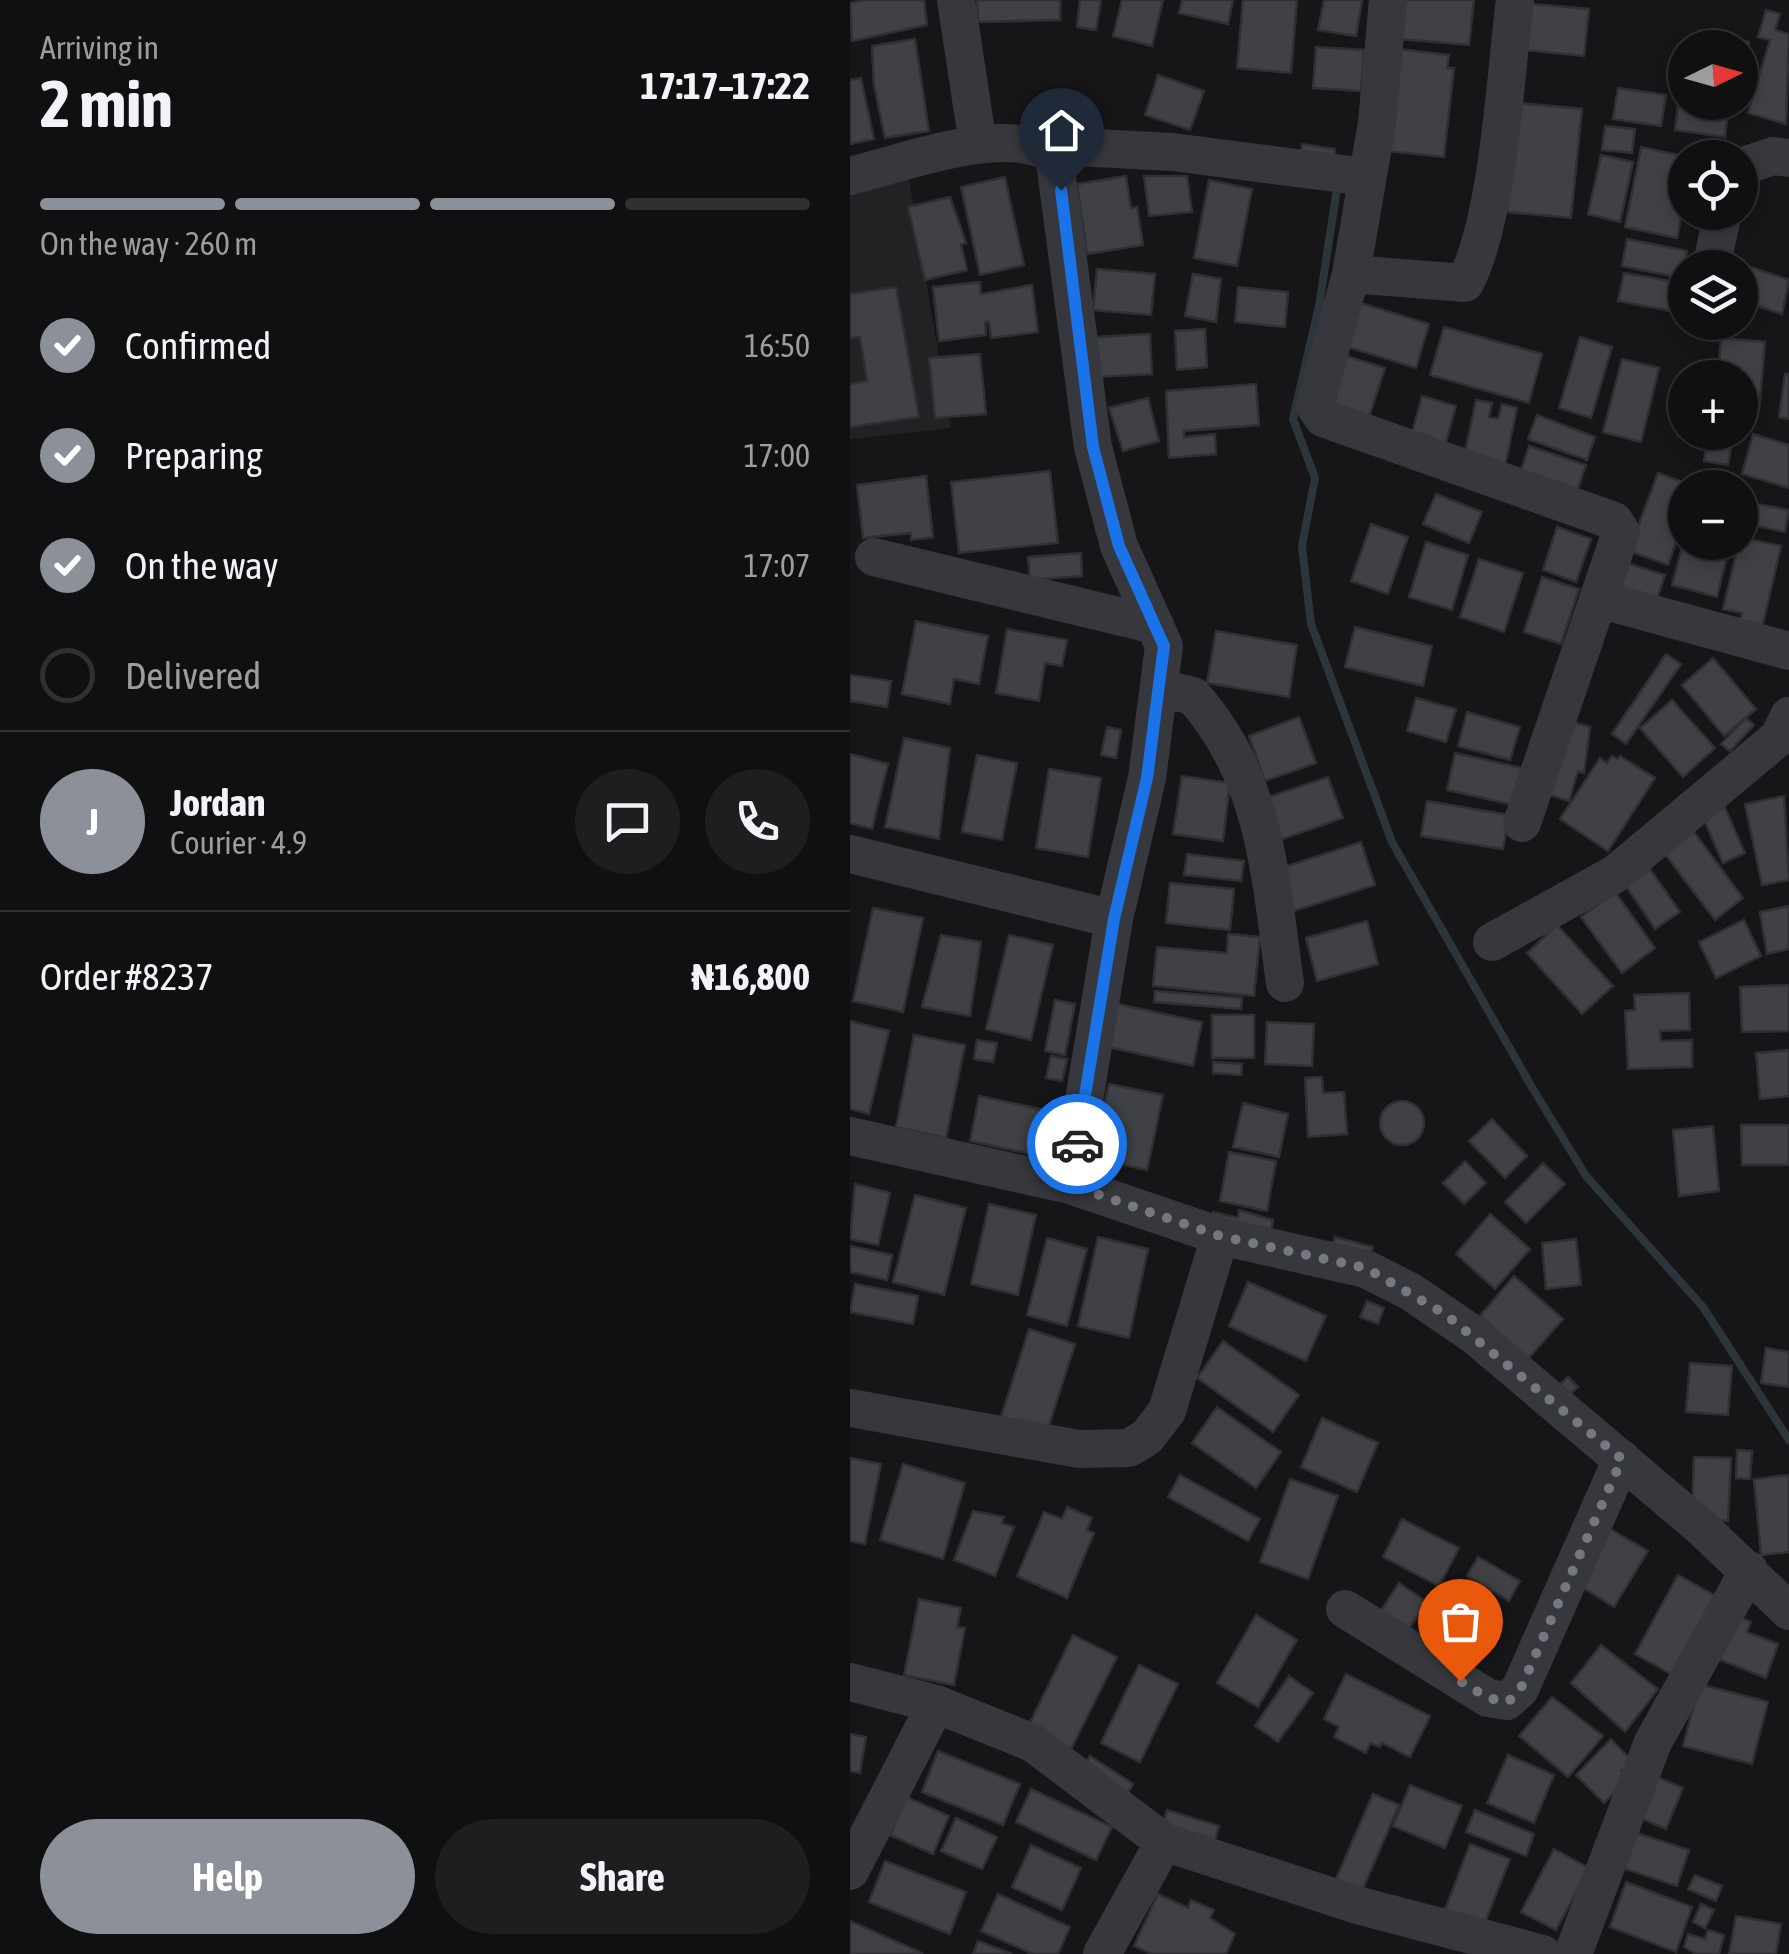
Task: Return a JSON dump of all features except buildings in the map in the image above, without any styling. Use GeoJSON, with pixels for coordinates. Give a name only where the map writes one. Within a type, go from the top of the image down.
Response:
{"type":"FeatureCollection","features":[{"type":"Feature","properties":{"kind":"street"},"geometry":{"type":"LineString","coordinates":[[956,0],[978,145]]}},
{"type":"Feature","properties":{"kind":"street"},"geometry":{"type":"LineString","coordinates":[[1388,0],[1376,123],[1351,274],[1315,406],[1323,418],[1614,521],[1621,532],[1522,823]]}},
{"type":"Feature","properties":{"kind":"street"},"geometry":{"type":"LineString","coordinates":[[1351,274],[1465,283],[1490,196],[1515,0]]}},
{"type":"Feature","properties":{"kind":"street"},"geometry":{"type":"LineString","coordinates":[[850,176],[978,145],[1173,152],[1366,177]]}},
{"type":"Feature","properties":{"kind":"street"},"geometry":{"type":"LineString","coordinates":[[1038,146],[1054,155],[1061,190],[1093,447],[1119,546],[1164,646],[1147,778],[1114,919],[1070,1185]]}},
{"type":"Feature","properties":{"kind":"street"},"geometry":{"type":"LineString","coordinates":[[1758,161],[1773,156],[1789,158]]}},
{"type":"Feature","properties":{"kind":"street"},"geometry":{"type":"LineString","coordinates":[[874,558],[1155,626]]}},
{"type":"Feature","properties":{"kind":"street"},"geometry":{"type":"LineString","coordinates":[[1598,599],[1789,652]]}},
{"type":"Feature","properties":{"kind":"street"},"geometry":{"type":"LineString","coordinates":[[1159,688],[1193,696],[1235,751],[1266,844],[1285,984]]}},
{"type":"Feature","properties":{"kind":"street"},"geometry":{"type":"LineString","coordinates":[[1492,942],[1615,874],[1779,737],[1789,716]]}},
{"type":"Feature","properties":{"kind":"street"},"geometry":{"type":"LineString","coordinates":[[850,854],[1114,919]]}},
{"type":"Feature","properties":{"kind":"street"},"geometry":{"type":"LineString","coordinates":[[850,1136],[1070,1185],[1220,1236],[1366,1268],[1411,1292],[1474,1336],[1622,1459],[1749,1570],[1789,1611]]}},
{"type":"Feature","properties":{"kind":"street"},"geometry":{"type":"LineString","coordinates":[[850,1408],[1079,1449],[1129,1448],[1146,1438],[1167,1412],[1220,1236]]}},
{"type":"Feature","properties":{"kind":"street"},"geometry":{"type":"LineString","coordinates":[[1345,1609],[1488,1698],[1508,1702],[1520,1690],[1622,1459]]}},
{"type":"Feature","properties":{"kind":"street"},"geometry":{"type":"LineString","coordinates":[[1573,1954],[1652,1742],[1749,1570]]}},
{"type":"Feature","properties":{"kind":"street"},"geometry":{"type":"LineString","coordinates":[[850,1682],[936,1704],[1033,1743],[1164,1842],[1486,1946],[1542,1954]]}},
{"type":"Feature","properties":{"kind":"street"},"geometry":{"type":"LineString","coordinates":[[850,1871],[936,1704]]}},
{"type":"Feature","properties":{"kind":"street"},"geometry":{"type":"LineString","coordinates":[[1102,1954],[1164,1842]]}},
{"type":"Feature","properties":{"kind":"shaded area"},"geometry":{"type":"Polygon","coordinates":[[[850,156],[909,180],[951,428],[850,439],[850,156]]]}},
{"type":"Feature","properties":{"kind":"waterway"},"geometry":{"type":"LineString","coordinates":[[1338,182],[1319,306],[1293,419],[1315,478],[1302,546],[1311,624],[1392,842],[1533,1089],[1586,1176],[1703,1307],[1789,1440]]}},
{"type":"Feature","properties":{"kind":"way so far"},"geometry":{"type":"LineString","coordinates":[[1077,1144],[1070,1185],[1220,1236],[1366,1268],[1411,1292],[1474,1336],[1622,1459],[1520,1690],[1508,1702],[1488,1698],[1460,1681]]}},
{"type":"Feature","properties":{"kind":"route"},"geometry":{"type":"LineString","coordinates":[[1061,190],[1093,447],[1119,546],[1134,587],[1164,646],[1147,778],[1114,919],[1077,1144]]}}]}
